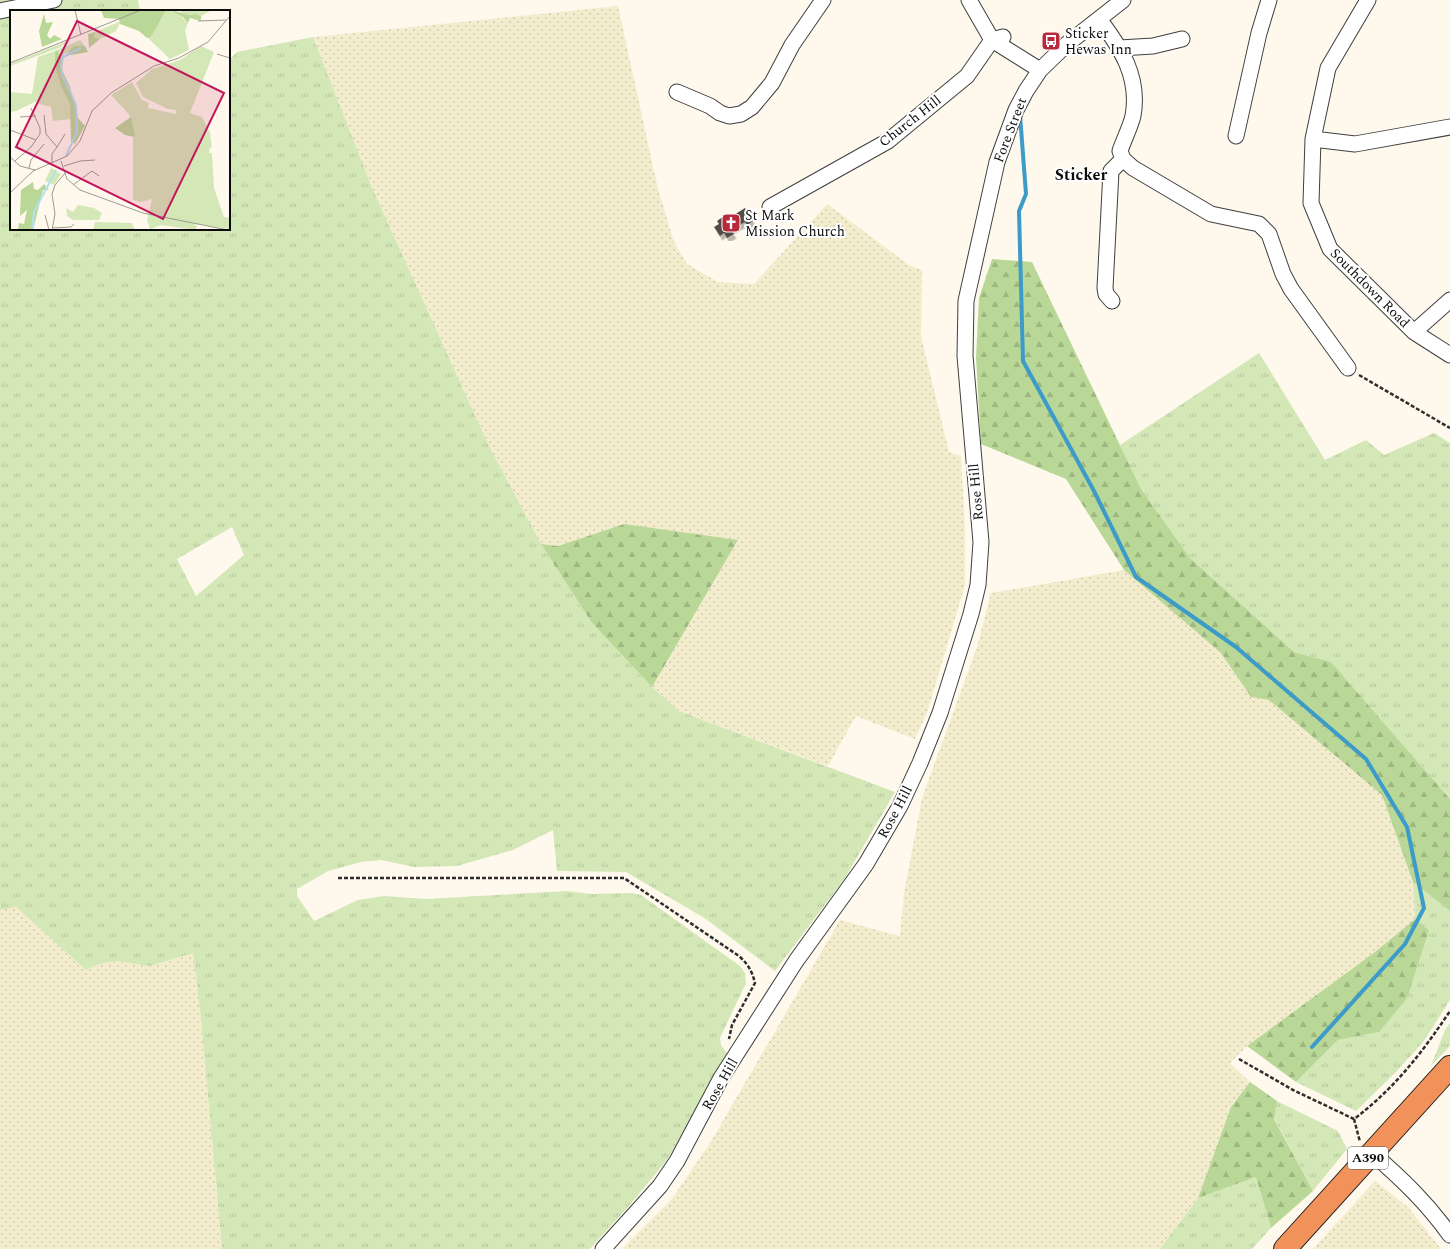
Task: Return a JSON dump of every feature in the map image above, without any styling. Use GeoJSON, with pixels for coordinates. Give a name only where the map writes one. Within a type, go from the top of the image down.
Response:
{"type":"FeatureCollection","features":[{"type":"Feature","properties":{"kind":"highway","name":"A390"},"geometry":{"type":"LineString","coordinates":[[1285,1249],[1450,1067]]}},
{"type":"Feature","properties":{"kind":"street"},"geometry":{"type":"LineString","coordinates":[[0,11],[54,0]]}},
{"type":"Feature","properties":{"kind":"street"},"geometry":{"type":"LineString","coordinates":[[677,92],[710,106],[720,113],[729,116],[741,114],[752,106],[772,83],[792,45],[823,0]]}},
{"type":"Feature","properties":{"kind":"street"},"geometry":{"type":"LineString","coordinates":[[969,0],[998,39],[1020,58],[1038,69]]}},
{"type":"Feature","properties":{"kind":"street","name":"Fore Street"},"geometry":{"type":"LineString","coordinates":[[966,301],[986,208],[1001,148],[1016,110],[1026,90],[1038,69],[1123,0]]}},
{"type":"Feature","properties":{"kind":"street"},"geometry":{"type":"LineString","coordinates":[[1236,136],[1259,33],[1270,0]]}},
{"type":"Feature","properties":{"kind":"street","name":"Southdown Road"},"geometry":{"type":"LineString","coordinates":[[1368,0],[1328,68],[1313,140],[1311,203],[1330,249],[1414,332],[1450,355]]}},
{"type":"Feature","properties":{"kind":"street"},"geometry":{"type":"LineString","coordinates":[[1099,19],[1120,48],[1129,70],[1134,104],[1130,126],[1120,151],[1123,159],[1132,168],[1211,214],[1259,224],[1269,234],[1283,274],[1348,368]]}},
{"type":"Feature","properties":{"kind":"street","name":"Church Hill"},"geometry":{"type":"LineString","coordinates":[[770,208],[888,141],[967,76],[998,39]]}},
{"type":"Feature","properties":{"kind":"street"},"geometry":{"type":"LineString","coordinates":[[1120,48],[1153,46],[1182,39]]}},
{"type":"Feature","properties":{"kind":"street"},"geometry":{"type":"LineString","coordinates":[[1313,140],[1355,144],[1450,127]]}},
{"type":"Feature","properties":{"kind":"street"},"geometry":{"type":"LineString","coordinates":[[1112,301],[1106,294],[1105,288],[1111,171],[1123,159]]}},
{"type":"Feature","properties":{"kind":"street"},"geometry":{"type":"LineString","coordinates":[[1414,332],[1450,300]]}},
{"type":"Feature","properties":{"kind":"street","name":"Rose Hill"},"geometry":{"type":"LineString","coordinates":[[603,1249],[660,1186],[677,1161],[721,1078],[796,960],[866,864],[900,806],[940,713],[971,614],[978,585],[980,542],[965,356],[966,301]]}},
{"type":"Feature","properties":{"kind":"street"},"geometry":{"type":"LineString","coordinates":[[1372,1153],[1405,1182],[1431,1208],[1450,1235]]}},
{"type":"Feature","properties":{"kind":"path"},"geometry":{"type":"LineString","coordinates":[[1348,368],[1450,428]]}},
{"type":"Feature","properties":{"kind":"path"},"geometry":{"type":"LineString","coordinates":[[338,878],[624,878],[739,956],[747,963],[752,972],[755,983],[732,1025],[729,1038],[738,1053]]}},
{"type":"Feature","properties":{"kind":"path"},"geometry":{"type":"LineString","coordinates":[[1239,1058],[1293,1090],[1354,1120],[1373,1105],[1424,1051],[1450,1011]]}},
{"type":"Feature","properties":{"kind":"shaded area"},"geometry":{"type":"Polygon","coordinates":[[[618,6],[658,189],[674,242],[687,264],[718,282],[754,284],[827,204],[909,265],[922,270],[921,336],[949,452],[961,456],[965,530],[965,585],[927,713],[915,739],[856,716],[828,766],[679,711],[652,687],[738,541],[624,524],[558,546],[541,544],[489,446],[373,190],[313,37],[618,6]]]}},
{"type":"Feature","properties":{"kind":"shaded area"},"geometry":{"type":"Polygon","coordinates":[[[1124,570],[1221,653],[1251,697],[1269,700],[1382,795],[1413,882],[1415,919],[1375,952],[1247,1046],[1230,1063],[1250,1082],[1231,1107],[1198,1198],[1160,1249],[622,1249],[671,1200],[710,1143],[840,920],[900,936],[904,893],[922,798],[977,647],[991,593],[1124,570]]]}},
{"type":"Feature","properties":{"kind":"shaded area"},"geometry":{"type":"Polygon","coordinates":[[[16,906],[86,970],[99,964],[116,961],[151,966],[193,953],[200,1009],[222,1249],[0,1249],[0,910],[16,906]]]}},
{"type":"Feature","properties":{"kind":"shaded area"},"geometry":{"type":"Polygon","coordinates":[[[1375,1181],[1408,1207],[1441,1249],[1313,1249],[1375,1181]]]}},
{"type":"Feature","properties":{"kind":"green space"},"geometry":{"type":"Polygon","coordinates":[[[0,0],[138,0],[140,10],[10,10],[10,230],[230,230],[230,59],[237,52],[313,37],[373,190],[489,446],[541,544],[592,623],[652,687],[679,711],[895,792],[845,878],[775,971],[706,919],[626,872],[557,871],[553,830],[513,850],[457,866],[414,867],[381,860],[361,862],[328,871],[297,889],[297,896],[314,921],[358,900],[384,896],[427,899],[567,891],[591,894],[632,893],[641,895],[740,966],[745,973],[746,983],[720,1038],[721,1045],[728,1055],[667,1160],[628,1207],[590,1249],[222,1249],[200,1009],[193,953],[150,966],[116,961],[99,964],[86,970],[16,907],[0,910],[0,0]],[[232,527],[177,559],[196,596],[244,555],[232,527]]]}},
{"type":"Feature","properties":{"kind":"green space"},"geometry":{"type":"Polygon","coordinates":[[[992,259],[1032,262],[1141,489],[1190,558],[1294,652],[1331,662],[1450,799],[1450,911],[1413,882],[1382,795],[1269,700],[1251,697],[1221,653],[1124,570],[1066,479],[981,444],[976,358],[979,298],[992,259]]]}},
{"type":"Feature","properties":{"kind":"green space"},"geometry":{"type":"Polygon","coordinates":[[[1259,353],[1325,460],[1366,440],[1384,455],[1434,433],[1450,443],[1450,799],[1331,662],[1294,652],[1190,558],[1141,489],[1120,445],[1259,353]]]}},
{"type":"Feature","properties":{"kind":"green space"},"geometry":{"type":"Polygon","coordinates":[[[624,524],[738,540],[652,687],[592,623],[541,544],[558,546],[624,524]]]}},
{"type":"Feature","properties":{"kind":"green space"},"geometry":{"type":"Polygon","coordinates":[[[1413,882],[1450,911],[1450,1000],[1424,1041],[1396,1072],[1356,1111],[1296,1082],[1338,1040],[1379,1032],[1429,930],[1415,919],[1413,882]]]}},
{"type":"Feature","properties":{"kind":"green space"},"geometry":{"type":"Polygon","coordinates":[[[1415,919],[1429,930],[1407,998],[1379,1032],[1338,1040],[1296,1082],[1247,1046],[1375,952],[1415,919]]]}},
{"type":"Feature","properties":{"kind":"green space"},"geometry":{"type":"Polygon","coordinates":[[[1450,1023],[1450,1046],[1431,1066],[1445,1030],[1450,1023]]]}},
{"type":"Feature","properties":{"kind":"green space"},"geometry":{"type":"Polygon","coordinates":[[[1250,1082],[1277,1101],[1274,1119],[1313,1191],[1271,1228],[1256,1177],[1198,1198],[1231,1107],[1250,1082]]]}},
{"type":"Feature","properties":{"kind":"green space"},"geometry":{"type":"Polygon","coordinates":[[[1277,1101],[1338,1131],[1347,1149],[1313,1191],[1274,1118],[1277,1101]]]}},
{"type":"Feature","properties":{"kind":"green space"},"geometry":{"type":"Polygon","coordinates":[[[1256,1177],[1271,1228],[1252,1249],[1160,1249],[1198,1198],[1256,1177]]]}},
{"type":"Feature","properties":{"kind":"building","name":"St Mark Mission Church"},"geometry":{"type":"Polygon","coordinates":[[[745,208],[753,221],[747,225],[745,222],[731,230],[734,234],[727,238],[724,233],[720,236],[714,227],[719,224],[717,221],[724,216],[726,220],[745,208]]]}},
{"type":"Feature","properties":{"kind":"waterway"},"geometry":{"type":"LineString","coordinates":[[1020,115],[1026,194],[1019,211],[1023,361],[1094,491],[1136,577],[1236,647],[1366,759],[1407,827],[1424,908],[1405,944],[1312,1047]]}},
{"type":"Feature","properties":{"kind":"place","name":"Sticker Hewas Inn"},"geometry":{"type":"Point","coordinates":[1051,41]}},
{"type":"Feature","properties":{"kind":"place","name":"St Mark Mission Church"},"geometry":{"type":"Point","coordinates":[731,223]}},
{"type":"Feature","properties":{"kind":"district","name":"Sticker"},"geometry":{"type":"Point","coordinates":[1081,175]}}]}
